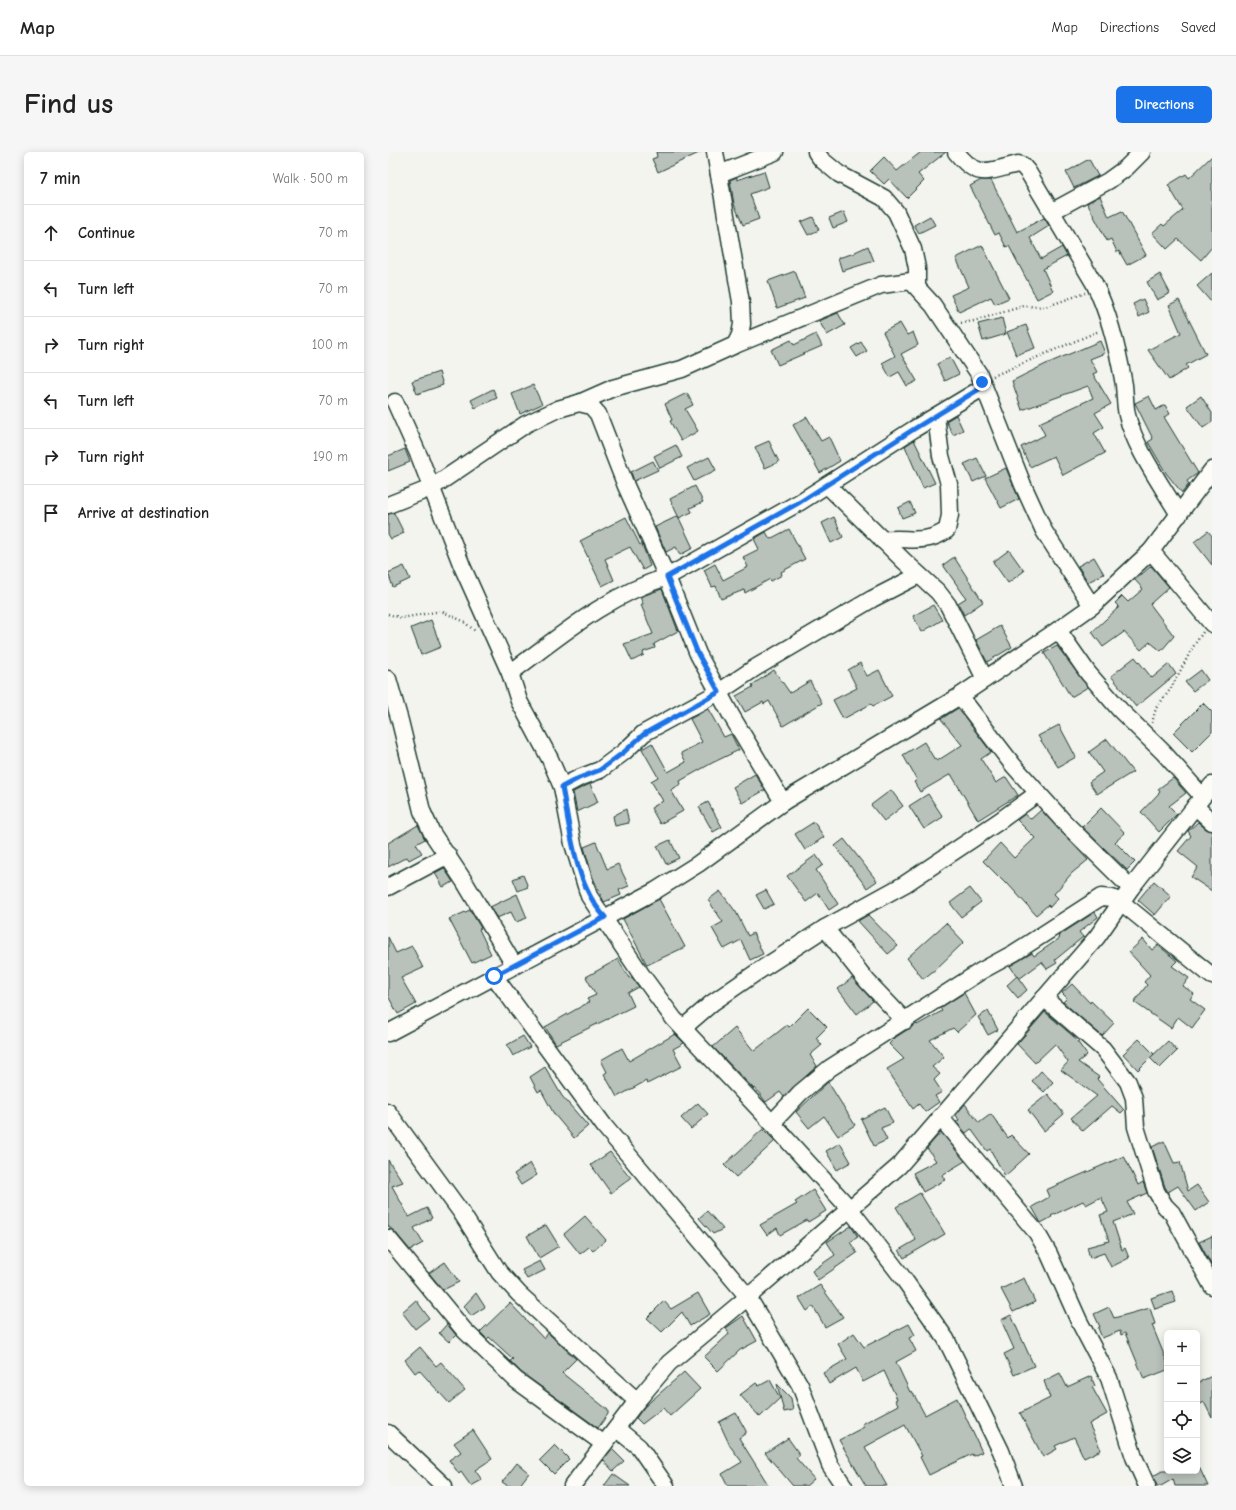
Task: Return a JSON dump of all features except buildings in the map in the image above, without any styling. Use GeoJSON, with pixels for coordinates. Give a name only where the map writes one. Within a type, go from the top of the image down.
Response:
{"type":"FeatureCollection","features":[{"type":"Feature","properties":{"kind":"street"},"geometry":{"type":"LineString","coordinates":[[715,152],[741,302],[742,324],[740,335],[735,345]]}},
{"type":"Feature","properties":{"kind":"street"},"geometry":{"type":"LineString","coordinates":[[720,174],[775,152]]}},
{"type":"Feature","properties":{"kind":"street"},"geometry":{"type":"LineString","coordinates":[[816,152],[822,160],[838,174],[884,198],[896,212],[913,249],[917,268],[917,287]]}},
{"type":"Feature","properties":{"kind":"street"},"geometry":{"type":"LineString","coordinates":[[956,152],[973,170],[983,172],[1018,164],[1022,165],[1051,212],[1097,289],[1111,326],[1124,386],[1127,416],[1135,438],[1179,515]]}},
{"type":"Feature","properties":{"kind":"street"},"geometry":{"type":"LineString","coordinates":[[1051,212],[1108,181],[1126,168],[1142,152]]}},
{"type":"Feature","properties":{"kind":"street"},"geometry":{"type":"LineString","coordinates":[[388,505],[431,488],[526,424],[558,409],[579,403],[613,388],[682,369],[735,345],[881,285],[911,281],[933,304],[983,384],[1023,485],[1044,531],[1092,606]]}},
{"type":"Feature","properties":{"kind":"street"},"geometry":{"type":"LineString","coordinates":[[510,674],[595,611],[647,583],[667,577],[800,502],[936,416],[983,384]]}},
{"type":"Feature","properties":{"kind":"street"},"geometry":{"type":"LineString","coordinates":[[395,402],[420,458],[462,566],[510,674],[519,701],[550,758],[562,787],[579,866],[590,896],[641,974],[683,1028],[849,1208],[903,1278],[946,1339],[1001,1451],[1014,1486]]}},
{"type":"Feature","properties":{"kind":"street"},"geometry":{"type":"LineString","coordinates":[[579,403],[591,406],[598,414],[626,486],[667,577],[698,654],[783,802]]}},
{"type":"Feature","properties":{"kind":"street"},"geometry":{"type":"LineString","coordinates":[[882,540],[903,538],[921,541],[937,537],[947,530],[950,515],[948,484],[941,456],[936,416]]}},
{"type":"Feature","properties":{"kind":"street"},"geometry":{"type":"LineString","coordinates":[[388,1033],[412,1019],[440,1007],[514,965],[655,891],[698,864],[783,802],[960,696],[1058,630],[1092,606],[1151,551],[1212,470]]}},
{"type":"Feature","properties":{"kind":"street"},"geometry":{"type":"LineString","coordinates":[[827,485],[882,540],[938,592],[948,605],[985,679]]}},
{"type":"Feature","properties":{"kind":"street"},"geometry":{"type":"LineString","coordinates":[[1151,551],[1211,623]]}},
{"type":"Feature","properties":{"kind":"street"},"geometry":{"type":"LineString","coordinates":[[562,787],[579,778],[600,770],[624,752],[644,734],[719,692],[755,668],[872,599],[919,575]]}},
{"type":"Feature","properties":{"kind":"street"},"geometry":{"type":"LineString","coordinates":[[1058,630],[1093,678],[1120,710],[1203,795],[1212,822]]}},
{"type":"Feature","properties":{"kind":"street"},"geometry":{"type":"LineString","coordinates":[[388,680],[400,721],[422,811],[432,833],[448,855],[514,965]]}},
{"type":"Feature","properties":{"kind":"street"},"geometry":{"type":"LineString","coordinates":[[960,696],[1013,765],[1065,823],[1131,888]]}},
{"type":"Feature","properties":{"kind":"street"},"geometry":{"type":"LineString","coordinates":[[683,1028],[712,1003],[825,928],[904,884],[998,822],[1038,793]]}},
{"type":"Feature","properties":{"kind":"street"},"geometry":{"type":"LineString","coordinates":[[572,1486],[637,1401],[669,1363],[748,1297],[899,1166],[1097,937],[1131,888],[1203,795]]}},
{"type":"Feature","properties":{"kind":"street"},"geometry":{"type":"LineString","coordinates":[[388,888],[448,855]]}},
{"type":"Feature","properties":{"kind":"street"},"geometry":{"type":"LineString","coordinates":[[772,1123],[800,1093],[830,1068],[905,1021],[981,970],[1014,953],[1101,897],[1112,898],[1121,902],[1212,976]]}},
{"type":"Feature","properties":{"kind":"street"},"geometry":{"type":"LineString","coordinates":[[825,928],[867,981],[905,1021]]}},
{"type":"Feature","properties":{"kind":"street"},"geometry":{"type":"LineString","coordinates":[[494,976],[605,1127],[748,1297],[800,1385],[830,1465],[844,1486]]}},
{"type":"Feature","properties":{"kind":"street"},"geometry":{"type":"LineString","coordinates":[[1044,998],[1103,1049],[1128,1082],[1134,1098],[1136,1127],[1156,1191],[1165,1206],[1172,1213],[1211,1283]]}},
{"type":"Feature","properties":{"kind":"street"},"geometry":{"type":"LineString","coordinates":[[388,1112],[461,1212],[499,1272],[520,1294],[637,1401]]}},
{"type":"Feature","properties":{"kind":"street"},"geometry":{"type":"LineString","coordinates":[[940,1117],[1033,1227],[1049,1254],[1079,1321],[1109,1378],[1134,1457],[1147,1486]]}},
{"type":"Feature","properties":{"kind":"street"},"geometry":{"type":"LineString","coordinates":[[388,1238],[464,1330],[516,1380],[604,1444]]}},
{"type":"Feature","properties":{"kind":"street"},"geometry":{"type":"LineString","coordinates":[[617,1429],[639,1447],[666,1486]]}},
{"type":"Feature","properties":{"kind":"street"},"geometry":{"type":"LineString","coordinates":[[388,1433],[444,1486]]}},
{"type":"Feature","properties":{"kind":"path"},"geometry":{"type":"LineString","coordinates":[[946,325],[974,322],[1024,306],[1045,307],[1097,289]]}},
{"type":"Feature","properties":{"kind":"path"},"geometry":{"type":"LineString","coordinates":[[983,384],[1005,370],[1030,362],[1111,326]]}},
{"type":"Feature","properties":{"kind":"path"},"geometry":{"type":"LineString","coordinates":[[388,614],[402,618],[441,611],[463,621],[479,634]]}},
{"type":"Feature","properties":{"kind":"path"},"geometry":{"type":"LineString","coordinates":[[1149,738],[1156,708],[1170,690],[1193,647],[1211,623]]}},
{"type":"Feature","properties":{"kind":"route"},"geometry":{"type":"LineString","coordinates":[[494,976],[605,917],[597,910],[579,866],[573,844],[562,787],[579,778],[600,770],[624,752],[644,734],[686,712],[719,692],[698,654],[667,577],[800,502],[984,386],[982,382]]}}]}
